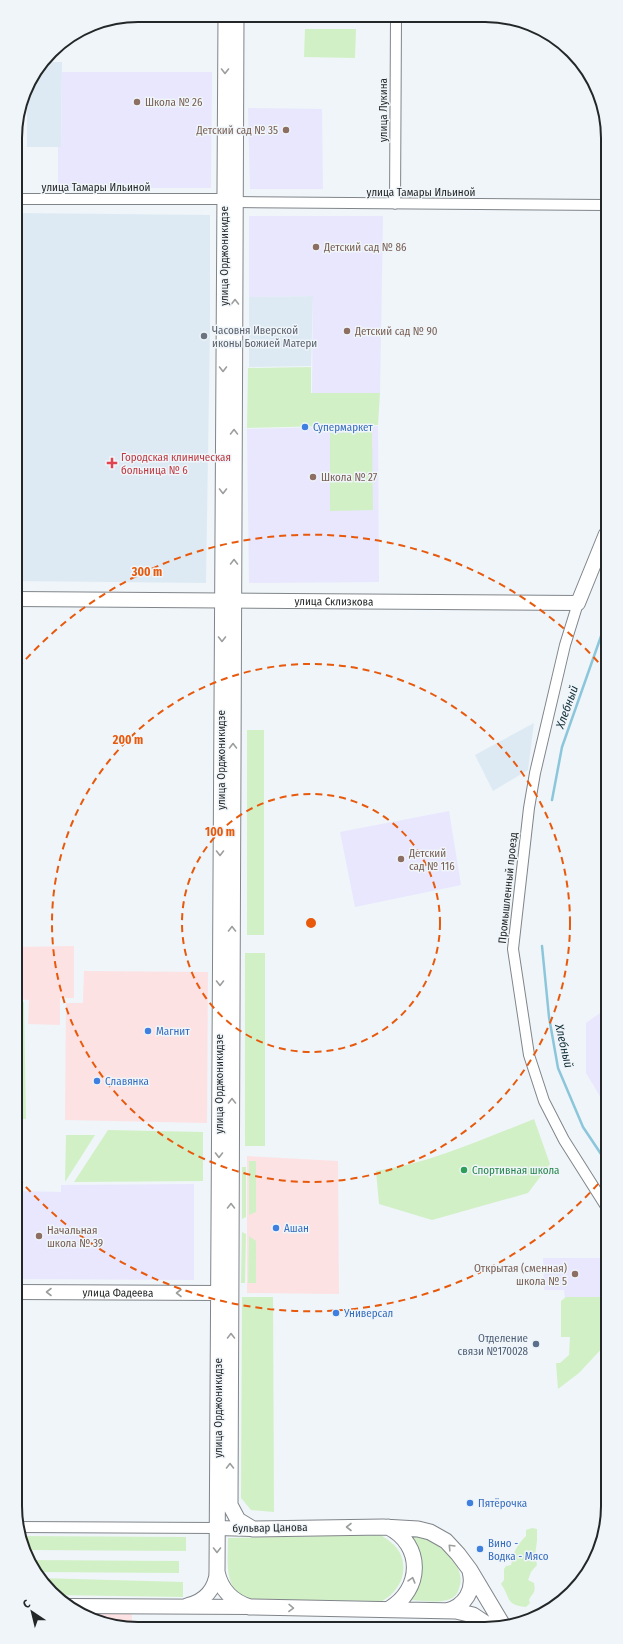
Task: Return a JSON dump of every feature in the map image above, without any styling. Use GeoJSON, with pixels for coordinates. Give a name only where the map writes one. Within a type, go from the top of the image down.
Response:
{"type":"FeatureCollection","features":[{"type":"Feature","properties":{"kind":"main road","name":"улица Орджоникидзе"},"geometry":{"type":"LineString","coordinates":[[228,22],[231,32]]}},
{"type":"Feature","properties":{"kind":"main road","name":"улица Орджоникидзе"},"geometry":{"type":"LineString","coordinates":[[234,22],[231,32],[228,600],[231,1140],[230,1505],[238,1520],[253,1529]]}},
{"type":"Feature","properties":{"kind":"main road","name":"улица Орджоникидзе"},"geometry":{"type":"LineString","coordinates":[[228,600],[219,1127],[217,1572],[221,1585],[229,1596],[240,1603],[252,1607]]}},
{"type":"Feature","properties":{"kind":"main road"},"geometry":{"type":"LineString","coordinates":[[219,1127],[227,1131],[231,1140]]}},
{"type":"Feature","properties":{"kind":"main road"},"geometry":{"type":"LineString","coordinates":[[388,1527],[400,1535],[409,1546],[415,1568],[409,1590],[400,1601],[389,1609]]}},
{"type":"Feature","properties":{"kind":"main road","name":"бульвар Цанова"},"geometry":{"type":"LineString","coordinates":[[253,1529],[388,1527],[418,1529],[436,1535],[450,1545],[470,1570],[500,1621]]}},
{"type":"Feature","properties":{"kind":"main road"},"geometry":{"type":"LineString","coordinates":[[442,1611],[455,1608],[466,1599],[472,1580],[470,1570]]}},
{"type":"Feature","properties":{"kind":"main road"},"geometry":{"type":"LineString","coordinates":[[252,1607],[389,1609],[459,1612],[469,1614],[485,1622]]}},
{"type":"Feature","properties":{"kind":"street"},"geometry":{"type":"LineString","coordinates":[[222,22],[231,32],[239,22]]}},
{"type":"Feature","properties":{"kind":"street","name":"улица Лукина"},"geometry":{"type":"LineString","coordinates":[[395,204],[396,22]]}},
{"type":"Feature","properties":{"kind":"street","name":"улица Тамары Ильиной"},"geometry":{"type":"LineString","coordinates":[[22,199],[601,205]]}},
{"type":"Feature","properties":{"kind":"street"},"geometry":{"type":"LineString","coordinates":[[578,603],[601,546]]}},
{"type":"Feature","properties":{"kind":"street","name":"улица Склизкова"},"geometry":{"type":"LineString","coordinates":[[22,599],[578,603]]}},
{"type":"Feature","properties":{"kind":"street","name":"Промышленный проезд"},"geometry":{"type":"LineString","coordinates":[[578,603],[565,645],[535,773],[529,808],[513,949],[529,1055],[544,1101],[564,1140],[601,1199]]}},
{"type":"Feature","properties":{"kind":"street","name":"улица Фадеева"},"geometry":{"type":"LineString","coordinates":[[22,1292],[218,1293]]}},
{"type":"Feature","properties":{"kind":"street","name":"бульвар Цанова"},"geometry":{"type":"LineString","coordinates":[[24,1527],[253,1529]]}},
{"type":"Feature","properties":{"kind":"street"},"geometry":{"type":"LineString","coordinates":[[180,1606],[195,1603],[206,1597],[214,1584],[217,1572]]}},
{"type":"Feature","properties":{"kind":"street"},"geometry":{"type":"LineString","coordinates":[[80,1606],[252,1607]]}},
{"type":"Feature","properties":{"kind":"shaded area"},"geometry":{"type":"Polygon","coordinates":[[[51,62],[62,62],[61,147],[27,147],[27,105],[31,93],[42,73],[51,62]]]}},
{"type":"Feature","properties":{"kind":"shaded area","name":"Школа № 26"},"geometry":{"type":"Polygon","coordinates":[[[62,72],[212,72],[211,188],[58,188],[58,147],[61,147],[62,72]]]}},
{"type":"Feature","properties":{"kind":"shaded area","name":"Детский сад № 35"},"geometry":{"type":"Polygon","coordinates":[[[248,108],[322,109],[323,189],[250,189],[248,108]]]}},
{"type":"Feature","properties":{"kind":"shaded area","name":"Городская клиническая больница № 6"},"geometry":{"type":"Polygon","coordinates":[[[22,213],[210,215],[210,329],[206,583],[22,581],[22,213]]]}},
{"type":"Feature","properties":{"kind":"shaded area","name":"Детский сад № 86"},"geometry":{"type":"Polygon","coordinates":[[[249,216],[383,216],[380,393],[312,393],[313,296],[249,297],[249,216]]]}},
{"type":"Feature","properties":{"kind":"shaded area"},"geometry":{"type":"Polygon","coordinates":[[[313,296],[311,366],[249,367],[249,297],[313,296]]]}},
{"type":"Feature","properties":{"kind":"shaded area","name":"Школа № 27"},"geometry":{"type":"Polygon","coordinates":[[[378,426],[379,582],[249,583],[247,429],[378,426]]]}},
{"type":"Feature","properties":{"kind":"shaded area"},"geometry":{"type":"Polygon","coordinates":[[[534,723],[528,770],[493,791],[475,755],[534,723]]]}},
{"type":"Feature","properties":{"kind":"shaded area","name":"Детский сад № 116"},"geometry":{"type":"Polygon","coordinates":[[[449,811],[461,885],[355,907],[340,832],[449,811]]]}},
{"type":"Feature","properties":{"kind":"shaded area"},"geometry":{"type":"Polygon","coordinates":[[[74,946],[74,998],[60,998],[60,1025],[28,1024],[29,1000],[22,999],[22,947],[74,946]]]}},
{"type":"Feature","properties":{"kind":"shaded area"},"geometry":{"type":"Polygon","coordinates":[[[84,971],[208,972],[207,1123],[65,1120],[66,1003],[83,1003],[84,971]]]}},
{"type":"Feature","properties":{"kind":"shaded area"},"geometry":{"type":"Polygon","coordinates":[[[601,1012],[601,1098],[586,1073],[586,1023],[601,1012]]]}},
{"type":"Feature","properties":{"kind":"shaded area"},"geometry":{"type":"Polygon","coordinates":[[[247,1156],[338,1161],[339,1294],[247,1293],[247,1156]]]}},
{"type":"Feature","properties":{"kind":"shaded area"},"geometry":{"type":"Polygon","coordinates":[[[194,1184],[194,1280],[22,1279],[22,1191],[61,1192],[61,1185],[194,1184]]]}},
{"type":"Feature","properties":{"kind":"shaded area","name":"Открытая (сменная) школа № 5"},"geometry":{"type":"Polygon","coordinates":[[[543,1258],[601,1258],[601,1299],[565,1299],[564,1290],[544,1290],[543,1258]]]}},
{"type":"Feature","properties":{"kind":"shaded area"},"geometry":{"type":"Polygon","coordinates":[[[96,1614],[132,1614],[132,1622],[115,1620],[96,1614]]]}},
{"type":"Feature","properties":{"kind":"green space"},"geometry":{"type":"Polygon","coordinates":[[[305,29],[356,29],[355,58],[304,57],[305,29]]]}},
{"type":"Feature","properties":{"kind":"green space"},"geometry":{"type":"Polygon","coordinates":[[[311,367],[311,393],[380,393],[378,425],[247,428],[248,368],[311,367]]]}},
{"type":"Feature","properties":{"kind":"green space"},"geometry":{"type":"Polygon","coordinates":[[[372,432],[373,510],[330,511],[330,433],[372,432]]]}},
{"type":"Feature","properties":{"kind":"green space"},"geometry":{"type":"Polygon","coordinates":[[[247,730],[264,730],[264,935],[247,935],[247,730]]]}},
{"type":"Feature","properties":{"kind":"green space"},"geometry":{"type":"Polygon","coordinates":[[[245,953],[265,953],[265,1146],[245,1146],[245,953]]]}},
{"type":"Feature","properties":{"kind":"green space"},"geometry":{"type":"Polygon","coordinates":[[[22,1002],[24,1002],[26,1119],[22,1119],[22,1002]]]}},
{"type":"Feature","properties":{"kind":"green space","name":"Спортивная школа"},"geometry":{"type":"Polygon","coordinates":[[[534,1119],[550,1164],[528,1193],[432,1220],[379,1204],[376,1171],[437,1156],[534,1119]]]}},
{"type":"Feature","properties":{"kind":"green space"},"geometry":{"type":"Polygon","coordinates":[[[108,1130],[203,1132],[203,1181],[74,1182],[108,1130]]]}},
{"type":"Feature","properties":{"kind":"green space"},"geometry":{"type":"Polygon","coordinates":[[[66,1135],[95,1135],[65,1182],[66,1135]]]}},
{"type":"Feature","properties":{"kind":"green space"},"geometry":{"type":"Polygon","coordinates":[[[249,1161],[256,1161],[256,1212],[249,1215],[249,1161]]]}},
{"type":"Feature","properties":{"kind":"green space"},"geometry":{"type":"Polygon","coordinates":[[[242,1167],[246,1167],[246,1217],[242,1219],[242,1167]]]}},
{"type":"Feature","properties":{"kind":"green space"},"geometry":{"type":"Polygon","coordinates":[[[242,1232],[246,1234],[245,1283],[241,1283],[242,1232]]]}},
{"type":"Feature","properties":{"kind":"green space"},"geometry":{"type":"Polygon","coordinates":[[[249,1236],[256,1241],[256,1283],[248,1283],[249,1236]]]}},
{"type":"Feature","properties":{"kind":"green space"},"geometry":{"type":"Polygon","coordinates":[[[242,1297],[273,1297],[274,1512],[251,1510],[241,1498],[242,1297]]]}},
{"type":"Feature","properties":{"kind":"green space"},"geometry":{"type":"Polygon","coordinates":[[[566,1297],[601,1297],[601,1349],[579,1373],[558,1389],[556,1363],[560,1363],[569,1355],[570,1337],[561,1337],[561,1301],[566,1297]]]}},
{"type":"Feature","properties":{"kind":"green space"},"geometry":{"type":"Polygon","coordinates":[[[532,1528],[537,1529],[535,1555],[537,1565],[531,1572],[528,1580],[534,1583],[535,1589],[529,1600],[530,1603],[526,1607],[511,1603],[501,1584],[504,1580],[504,1569],[506,1566],[511,1565],[516,1549],[526,1536],[526,1530],[532,1528]]]}},
{"type":"Feature","properties":{"kind":"green space"},"geometry":{"type":"Polygon","coordinates":[[[381,1535],[392,1543],[400,1553],[403,1560],[403,1574],[398,1587],[382,1601],[248,1600],[234,1589],[231,1582],[228,1565],[228,1538],[381,1535]]]}},
{"type":"Feature","properties":{"kind":"green space"},"geometry":{"type":"Polygon","coordinates":[[[26,1536],[186,1537],[186,1551],[31,1550],[26,1536]]]}},
{"type":"Feature","properties":{"kind":"green space"},"geometry":{"type":"Polygon","coordinates":[[[408,1536],[429,1540],[441,1548],[453,1560],[460,1574],[461,1581],[456,1595],[450,1599],[440,1601],[407,1600],[408,1536]]]}},
{"type":"Feature","properties":{"kind":"green space"},"geometry":{"type":"Polygon","coordinates":[[[36,1560],[179,1561],[179,1573],[43,1572],[36,1560]]]}},
{"type":"Feature","properties":{"kind":"green space"},"geometry":{"type":"Polygon","coordinates":[[[47,1578],[183,1582],[183,1597],[64,1595],[47,1578]]]}},
{"type":"Feature","properties":{"kind":"waterway","name":"Хлебный"},"geometry":{"type":"LineString","coordinates":[[552,800],[562,747],[601,636]]}},
{"type":"Feature","properties":{"kind":"waterway","name":"Хлебный"},"geometry":{"type":"LineString","coordinates":[[542,946],[549,1017],[558,1068],[583,1127],[601,1154]]}},
{"type":"Feature","properties":{"kind":"place","name":"Школа № 26"},"geometry":{"type":"Point","coordinates":[137,102]}},
{"type":"Feature","properties":{"kind":"place","name":"Детский сад № 35"},"geometry":{"type":"Point","coordinates":[286,130]}},
{"type":"Feature","properties":{"kind":"place","name":"Детский сад № 86"},"geometry":{"type":"Point","coordinates":[316,247]}},
{"type":"Feature","properties":{"kind":"place","name":"Детский сад № 90"},"geometry":{"type":"Point","coordinates":[347,331]}},
{"type":"Feature","properties":{"kind":"place","name":"Часовня Иверской иконы Божией Матери"},"geometry":{"type":"Point","coordinates":[204,336]}},
{"type":"Feature","properties":{"kind":"place","name":"Супермаркет"},"geometry":{"type":"Point","coordinates":[305,427]}},
{"type":"Feature","properties":{"kind":"place","name":"Городская клиническая больница № 6"},"geometry":{"type":"Point","coordinates":[112,463]}},
{"type":"Feature","properties":{"kind":"place","name":"Школа № 27"},"geometry":{"type":"Point","coordinates":[313,477]}},
{"type":"Feature","properties":{"kind":"place","name":"Детский сад № 116"},"geometry":{"type":"Point","coordinates":[401,859]}},
{"type":"Feature","properties":{"kind":"place","name":"Магнит"},"geometry":{"type":"Point","coordinates":[148,1031]}},
{"type":"Feature","properties":{"kind":"place","name":"Славянка"},"geometry":{"type":"Point","coordinates":[97,1081]}},
{"type":"Feature","properties":{"kind":"place","name":"Спортивная школа"},"geometry":{"type":"Point","coordinates":[464,1170]}},
{"type":"Feature","properties":{"kind":"place","name":"Ашан"},"geometry":{"type":"Point","coordinates":[276,1228]}},
{"type":"Feature","properties":{"kind":"place","name":"Начальная школа № 39"},"geometry":{"type":"Point","coordinates":[39,1236]}},
{"type":"Feature","properties":{"kind":"place","name":"Открытая (сменная) школа № 5"},"geometry":{"type":"Point","coordinates":[575,1274]}},
{"type":"Feature","properties":{"kind":"place","name":"Универсал"},"geometry":{"type":"Point","coordinates":[336,1313]}},
{"type":"Feature","properties":{"kind":"place","name":"Отделение связи №170028"},"geometry":{"type":"Point","coordinates":[536,1344]}},
{"type":"Feature","properties":{"kind":"place","name":"Пятёрочка"},"geometry":{"type":"Point","coordinates":[470,1503]}},
{"type":"Feature","properties":{"kind":"place","name":"Вино - Водка - Мясо"},"geometry":{"type":"Point","coordinates":[480,1549]}}]}
